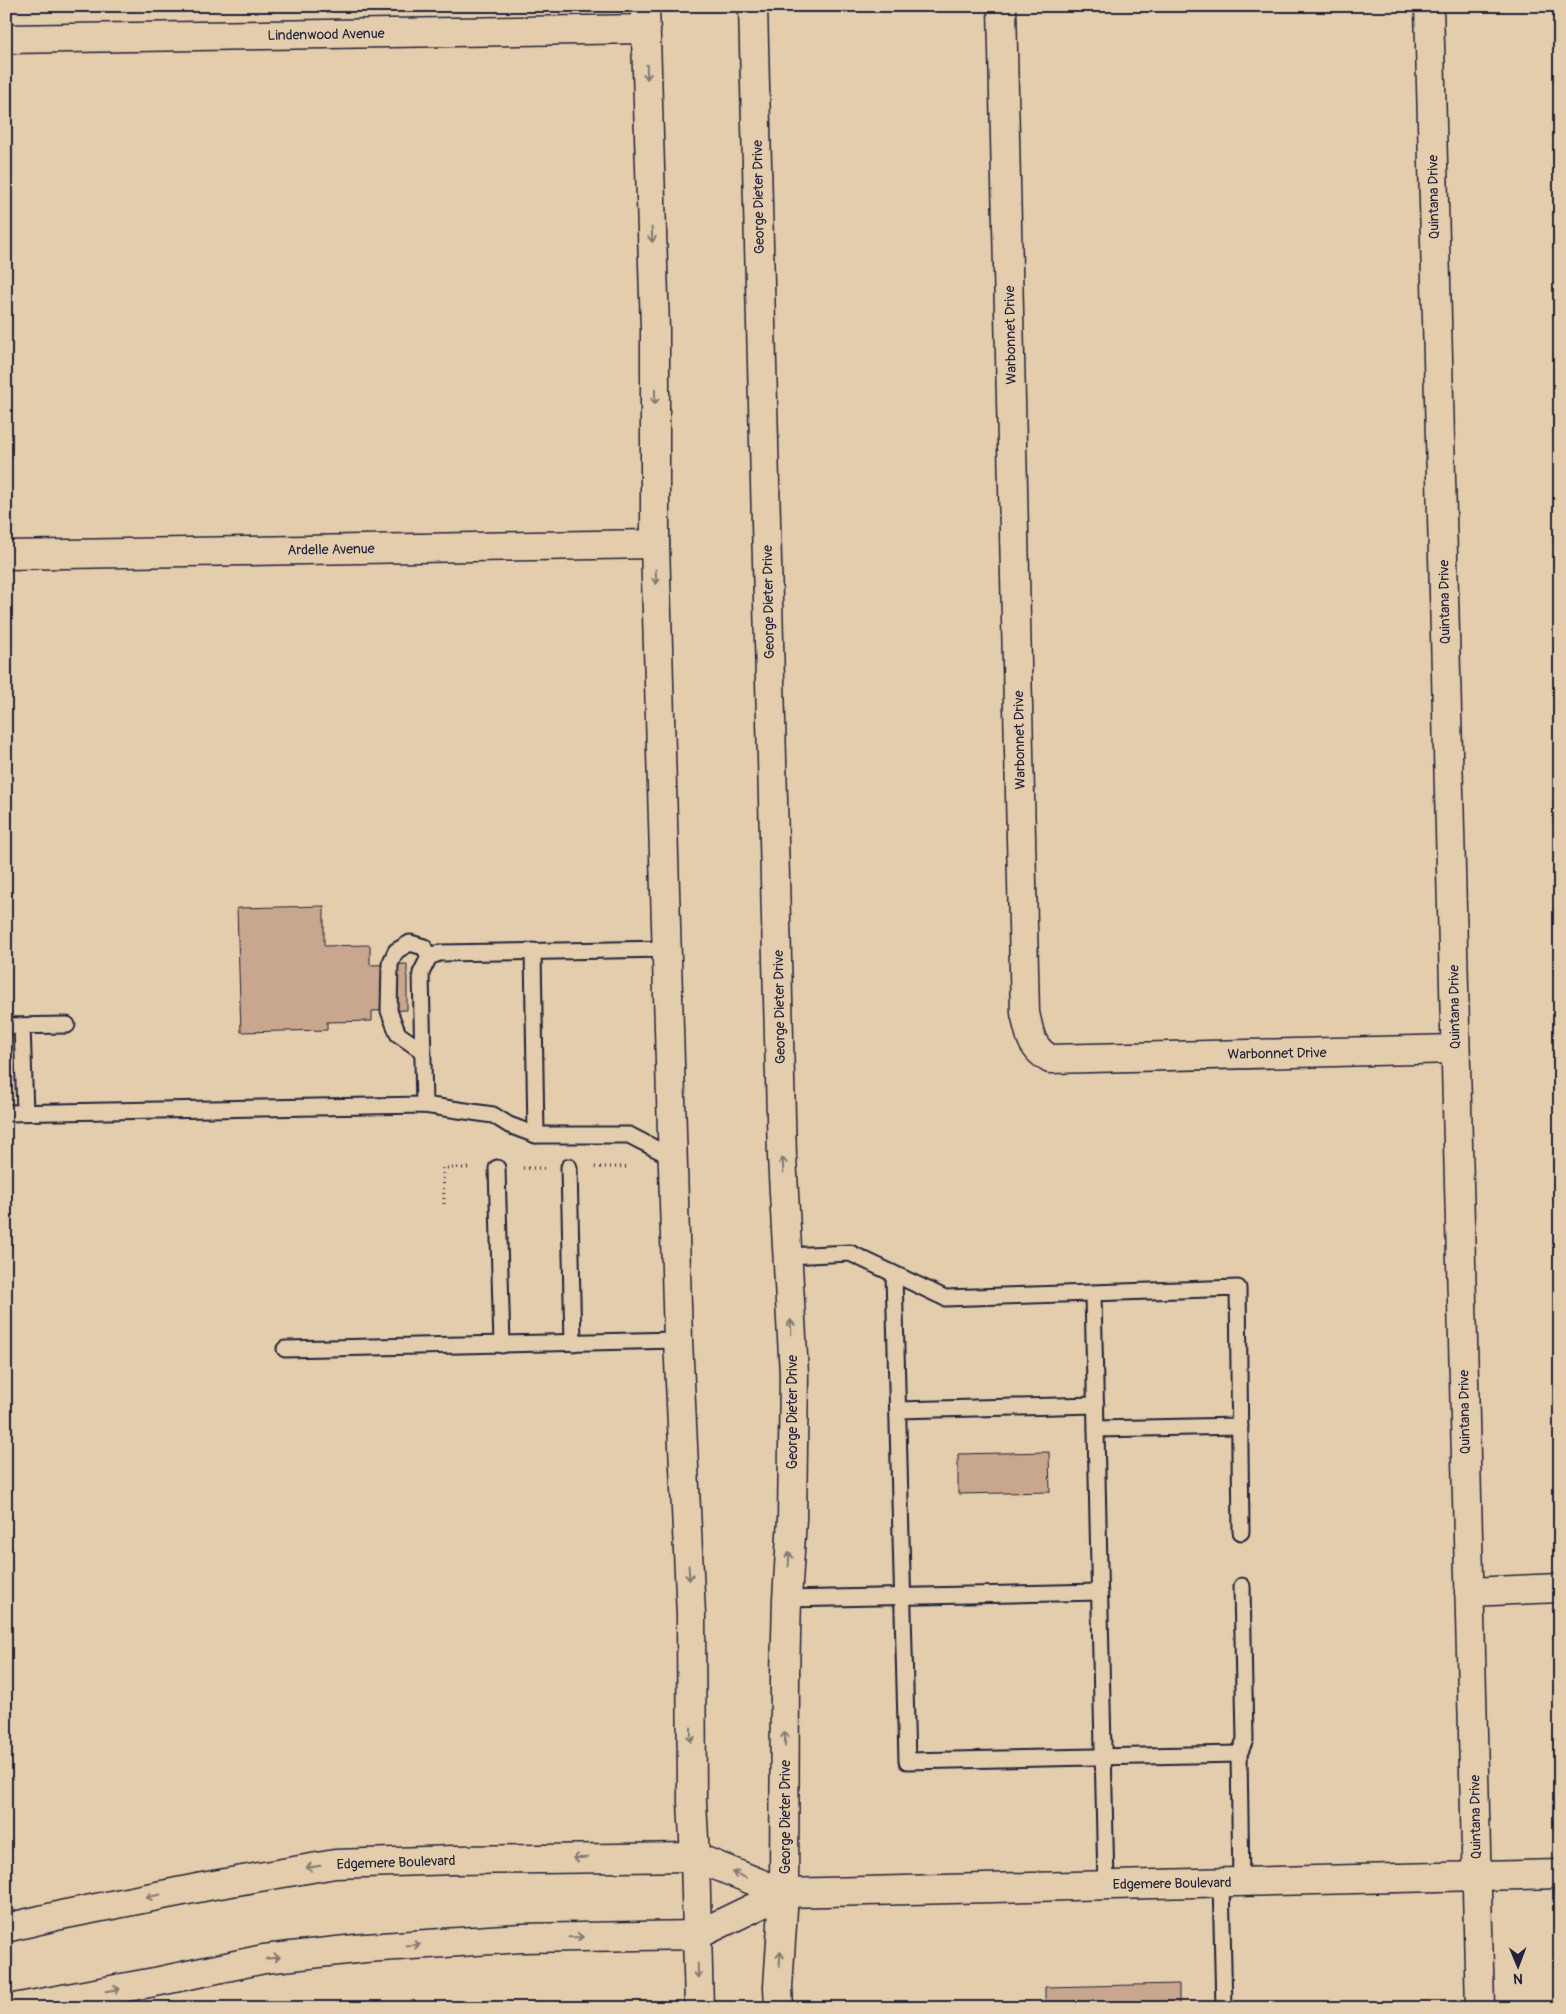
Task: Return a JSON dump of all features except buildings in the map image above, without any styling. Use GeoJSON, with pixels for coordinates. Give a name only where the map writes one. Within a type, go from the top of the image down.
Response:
{"type":"FeatureCollection","features":[{"type":"Feature","properties":{"kind":"main road","name":"George Dieter Drive"},"geometry":{"type":"LineString","coordinates":[[753,6],[782,1157],[794,1374],[792,1519],[787,1599],[784,1893],[778,1987],[779,2008]]}},
{"type":"Feature","properties":{"kind":"main road","name":"Warbonnet Drive"},"geometry":{"type":"LineString","coordinates":[[1002,6],[1025,1013],[1032,1042],[1040,1053],[1050,1058],[1455,1049]]}},
{"type":"Feature","properties":{"kind":"main road","name":"Quintana Drive"},"geometry":{"type":"LineString","coordinates":[[1429,6],[1480,2008]]}},
{"type":"Feature","properties":{"kind":"main road","name":"Lindenwood Avenue"},"geometry":{"type":"LineString","coordinates":[[6,39],[645,18]]}},
{"type":"Feature","properties":{"kind":"main road"},"geometry":{"type":"LineString","coordinates":[[645,18],[655,329],[655,544],[678,1340],[691,1615],[692,1802],[699,2008]]}},
{"type":"Feature","properties":{"kind":"main road","name":"Ardelle Avenue"},"geometry":{"type":"LineString","coordinates":[[6,555],[655,544]]}},
{"type":"Feature","properties":{"kind":"main road"},"geometry":{"type":"LineString","coordinates":[[1469,1592],[1560,1588]]}},
{"type":"Feature","properties":{"kind":"main road","name":"Edgemere Boulevard"},"geometry":{"type":"LineString","coordinates":[[6,1928],[61,1915],[208,1886],[334,1864],[454,1860],[695,1857],[784,1893],[1560,1874]]}},
{"type":"Feature","properties":{"kind":"main road","name":"Edgemere Boulevard"},"geometry":{"type":"LineString","coordinates":[[14,2008],[160,1981],[264,1959],[365,1948],[522,1938],[697,1935],[784,1893]]}},
{"type":"Feature","properties":{"kind":"lane"},"geometry":{"type":"LineString","coordinates":[[422,1050],[398,1034],[389,1011],[390,964],[396,951],[410,943],[424,947],[429,957]]}},
{"type":"Feature","properties":{"kind":"lane"},"geometry":{"type":"LineString","coordinates":[[424,1105],[421,973],[429,957],[439,953],[667,949]]}},
{"type":"Feature","properties":{"kind":"lane"},"geometry":{"type":"LineString","coordinates":[[533,952],[536,1135]]}},
{"type":"Feature","properties":{"kind":"lane"},"geometry":{"type":"LineString","coordinates":[[25,1112],[14,1026],[67,1025]]}},
{"type":"Feature","properties":{"kind":"lane"},"geometry":{"type":"LineString","coordinates":[[6,1112],[424,1105],[493,1115],[536,1135],[629,1135],[674,1158]]}},
{"type":"Feature","properties":{"kind":"lane"},"geometry":{"type":"LineString","coordinates":[[570,1167],[572,1343]]}},
{"type":"Feature","properties":{"kind":"lane"},"geometry":{"type":"LineString","coordinates":[[498,1168],[502,1345]]}},
{"type":"Feature","properties":{"kind":"lane"},"geometry":{"type":"LineString","coordinates":[[788,1256],[850,1253],[945,1298],[1238,1288],[1241,1532]]}},
{"type":"Feature","properties":{"kind":"lane"},"geometry":{"type":"LineString","coordinates":[[894,1275],[907,1761],[1239,1754]]}},
{"type":"Feature","properties":{"kind":"lane"},"geometry":{"type":"LineString","coordinates":[[1094,1294],[1106,1884]]}},
{"type":"Feature","properties":{"kind":"lane"},"geometry":{"type":"LineString","coordinates":[[285,1349],[678,1340]]}},
{"type":"Feature","properties":{"kind":"lane"},"geometry":{"type":"LineString","coordinates":[[898,1410],[1096,1405]]}},
{"type":"Feature","properties":{"kind":"lane"},"geometry":{"type":"LineString","coordinates":[[1096,1429],[1240,1426]]}},
{"type":"Feature","properties":{"kind":"lane"},"geometry":{"type":"LineString","coordinates":[[1224,2008],[1239,1754],[1245,1740],[1242,1586]]}},
{"type":"Feature","properties":{"kind":"lane"},"geometry":{"type":"LineString","coordinates":[[787,1599],[1100,1592]]}}]}
